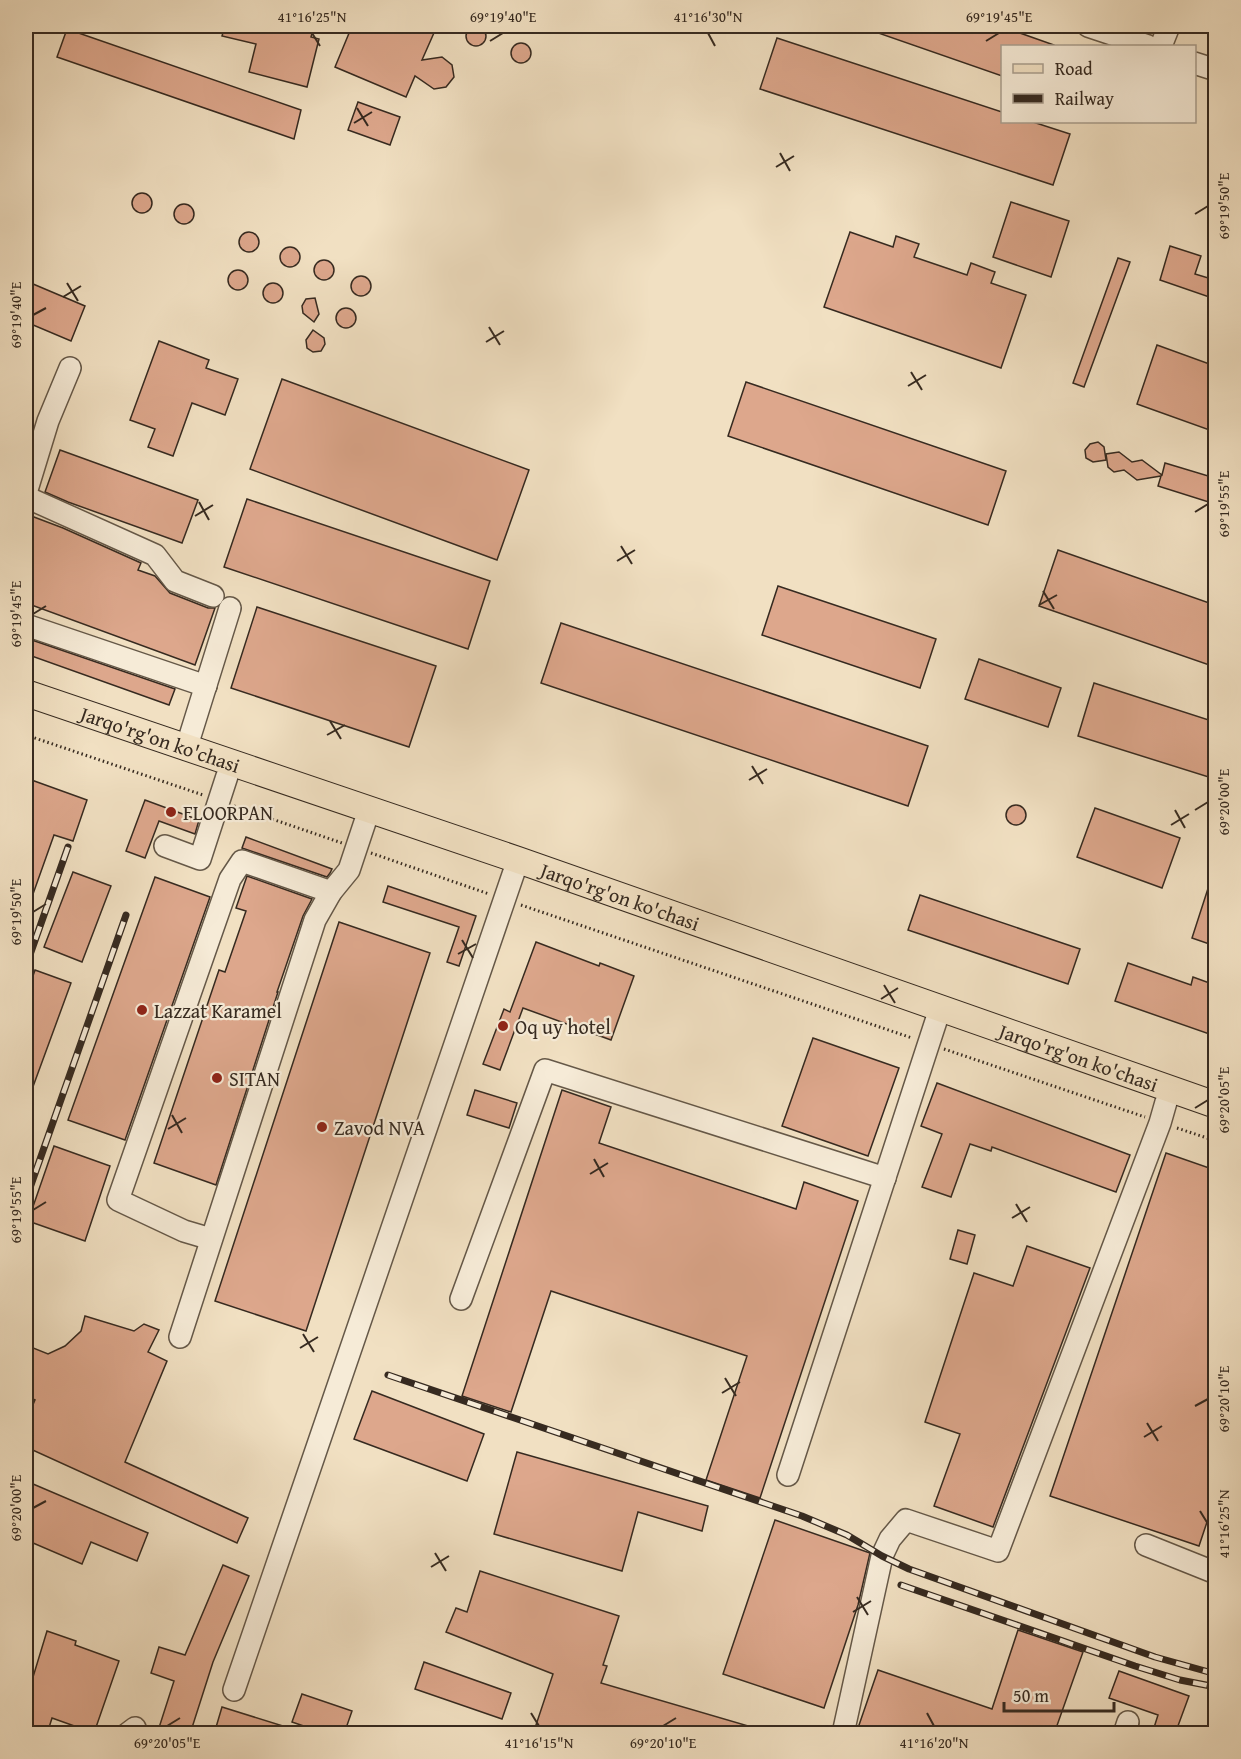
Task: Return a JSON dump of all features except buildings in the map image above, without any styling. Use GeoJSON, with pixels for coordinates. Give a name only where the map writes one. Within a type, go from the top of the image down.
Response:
{"type":"FeatureCollection","features":[{"type":"Feature","properties":{"kind":"main road","name":"Jarqo'rg'on ko'chasi"},"geometry":{"type":"LineString","coordinates":[[26,693],[516,866],[1215,1105]]}},
{"type":"Feature","properties":{"kind":"main road","name":"Jarqo'rg'on ko'chasi"},"geometry":{"type":"LineString","coordinates":[[26,708],[365,822],[516,866],[933,1032],[1163,1112],[1215,1119]]}},
{"type":"Feature","properties":{"kind":"street"},"geometry":{"type":"LineString","coordinates":[[1088,26],[1145,45]]}},
{"type":"Feature","properties":{"kind":"street"},"geometry":{"type":"LineString","coordinates":[[1161,45],[1169,26]]}},
{"type":"Feature","properties":{"kind":"street"},"geometry":{"type":"LineString","coordinates":[[1196,64],[1215,70]]}},
{"type":"Feature","properties":{"kind":"street"},"geometry":{"type":"LineString","coordinates":[[70,368],[48,422],[26,495],[155,555],[175,581],[213,596]]}},
{"type":"Feature","properties":{"kind":"street"},"geometry":{"type":"LineString","coordinates":[[186,749],[230,608]]}},
{"type":"Feature","properties":{"kind":"street"},"geometry":{"type":"LineString","coordinates":[[26,624],[206,686]]}},
{"type":"Feature","properties":{"kind":"street"},"geometry":{"type":"LineString","coordinates":[[165,846],[200,860],[227,776]]}},
{"type":"Feature","properties":{"kind":"street"},"geometry":{"type":"LineString","coordinates":[[180,1336],[315,920],[331,892],[349,870],[365,822]]}},
{"type":"Feature","properties":{"kind":"street"},"geometry":{"type":"LineString","coordinates":[[211,1239],[184,1231],[118,1200],[230,879],[242,861],[331,892]]}},
{"type":"Feature","properties":{"kind":"street"},"geometry":{"type":"LineString","coordinates":[[234,1690],[516,866]]}},
{"type":"Feature","properties":{"kind":"street"},"geometry":{"type":"LineString","coordinates":[[788,1475],[933,1032]]}},
{"type":"Feature","properties":{"kind":"street"},"geometry":{"type":"LineString","coordinates":[[461,1299],[545,1070],[885,1178]]}},
{"type":"Feature","properties":{"kind":"street"},"geometry":{"type":"LineString","coordinates":[[847,1734],[844,1729],[879,1568],[890,1539],[906,1520],[998,1551],[1163,1112]]}},
{"type":"Feature","properties":{"kind":"street"},"geometry":{"type":"LineString","coordinates":[[1146,1545],[1215,1573]]}},
{"type":"Feature","properties":{"kind":"path"},"geometry":{"type":"LineString","coordinates":[[26,735],[504,899],[933,1032],[1163,1112],[1215,1142]]}},
{"type":"Feature","properties":{"kind":"railway"},"geometry":{"type":"LineString","coordinates":[[26,966],[68,847]]}},
{"type":"Feature","properties":{"kind":"railway"},"geometry":{"type":"LineString","coordinates":[[26,1199],[126,915]]}},
{"type":"Feature","properties":{"kind":"railway"},"geometry":{"type":"LineString","coordinates":[[388,1375],[802,1516],[847,1535],[909,1569],[1155,1657],[1216,1674]]}},
{"type":"Feature","properties":{"kind":"railway"},"geometry":{"type":"LineString","coordinates":[[901,1585],[1135,1666],[1180,1680],[1216,1687]]}},
{"type":"Feature","properties":{"kind":"place","name":"FLOORPAN"},"geometry":{"type":"Point","coordinates":[171,812]}},
{"type":"Feature","properties":{"kind":"place","name":"Lazzat Karamel"},"geometry":{"type":"Point","coordinates":[142,1010]}},
{"type":"Feature","properties":{"kind":"place","name":"Oq uy hotel"},"geometry":{"type":"Point","coordinates":[503,1026]}},
{"type":"Feature","properties":{"kind":"place","name":"SITAN"},"geometry":{"type":"Point","coordinates":[217,1078]}},
{"type":"Feature","properties":{"kind":"place","name":"Zavod NVA"},"geometry":{"type":"Point","coordinates":[322,1127]}}]}
